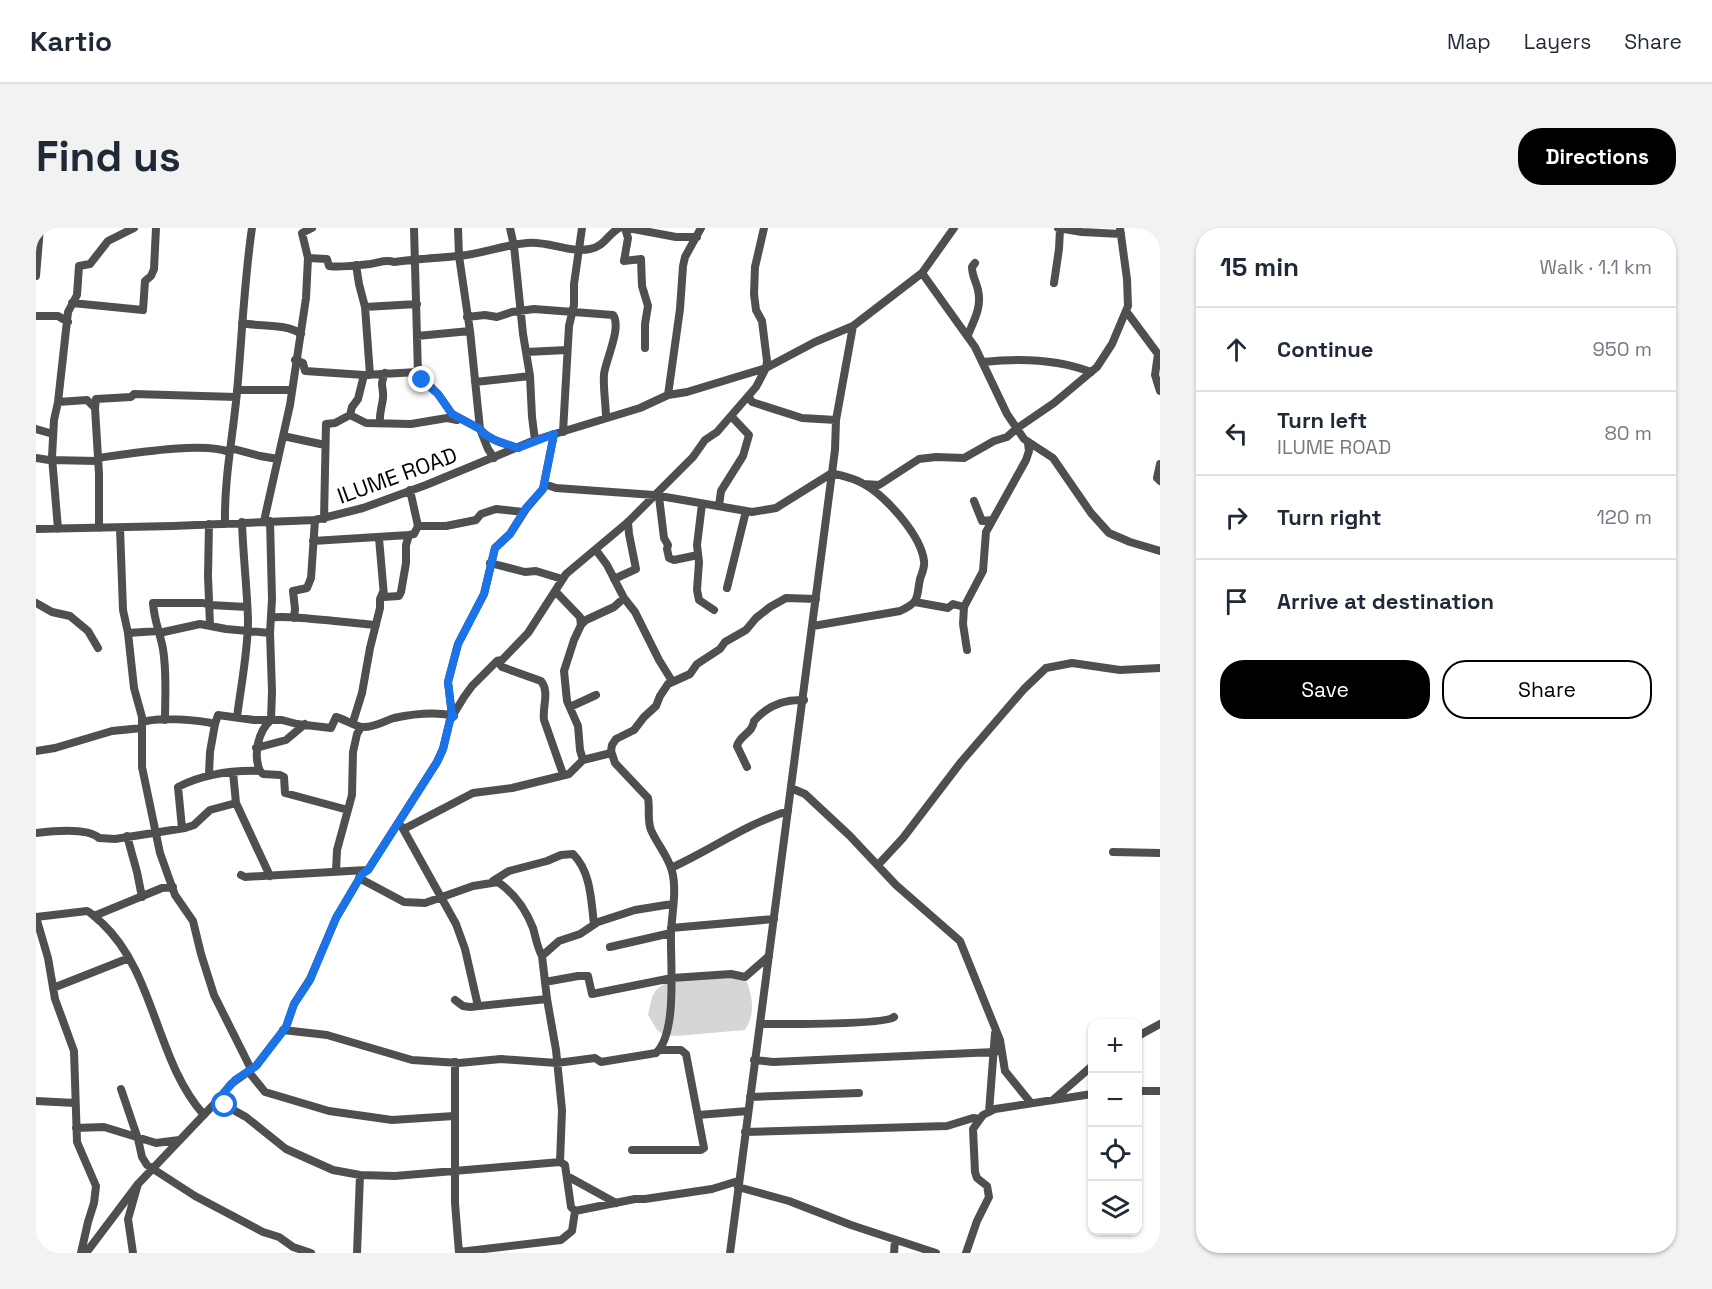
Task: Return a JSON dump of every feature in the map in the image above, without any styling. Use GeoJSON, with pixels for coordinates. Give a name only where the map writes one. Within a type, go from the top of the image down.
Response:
{"type":"FeatureCollection","features":[{"type":"Feature","properties":{"kind":"street"},"geometry":{"type":"LineString","coordinates":[[36,276],[40,228]]}},
{"type":"Feature","properties":{"kind":"street"},"geometry":{"type":"LineString","coordinates":[[58,529],[52,460],[53,434],[69,307],[77,295],[79,266],[90,264],[108,241],[134,228]]}},
{"type":"Feature","properties":{"kind":"street"},"geometry":{"type":"LineString","coordinates":[[72,303],[143,310],[145,281],[151,276],[154,268],[156,228]]}},
{"type":"Feature","properties":{"kind":"street"},"geometry":{"type":"LineString","coordinates":[[225,524],[252,228]]}},
{"type":"Feature","properties":{"kind":"street"},"geometry":{"type":"LineString","coordinates":[[260,771],[256,748],[266,725],[271,720],[272,692],[267,521],[306,298],[308,258],[302,233],[312,228]]}},
{"type":"Feature","properties":{"kind":"street"},"geometry":{"type":"LineString","coordinates":[[414,228],[418,372],[422,380],[438,394],[452,414],[495,440],[518,448]]}},
{"type":"Feature","properties":{"kind":"street"},"geometry":{"type":"LineString","coordinates":[[458,228],[459,256],[470,331],[480,429],[494,458]]}},
{"type":"Feature","properties":{"kind":"street"},"geometry":{"type":"LineString","coordinates":[[510,228],[530,376],[535,440]]}},
{"type":"Feature","properties":{"kind":"street"},"geometry":{"type":"LineString","coordinates":[[453,716],[448,682],[461,636],[484,594],[495,548],[510,534],[523,512],[543,489],[559,433],[582,228]]}},
{"type":"Feature","properties":{"kind":"street"},"geometry":{"type":"LineString","coordinates":[[308,258],[327,259],[331,266],[459,256],[527,243],[548,243],[580,250],[592,249],[604,244],[618,228]]}},
{"type":"Feature","properties":{"kind":"street"},"geometry":{"type":"LineString","coordinates":[[645,348],[648,306],[642,286],[641,259],[624,261],[628,238],[627,228],[676,237],[698,237]]}},
{"type":"Feature","properties":{"kind":"street"},"geometry":{"type":"LineString","coordinates":[[668,395],[680,309],[683,266],[685,257],[701,228]]}},
{"type":"Feature","properties":{"kind":"street"},"geometry":{"type":"LineString","coordinates":[[84,1253],[152,1168],[235,1080],[250,1070],[288,1023],[294,1004],[310,980],[336,918],[359,878],[368,870],[401,826],[437,762],[443,749],[450,720],[472,686],[528,633],[562,579],[572,568],[596,550],[656,496],[693,457],[705,440],[717,432],[749,397],[766,368],[767,361],[762,321],[756,310],[754,294],[758,253],[764,228]]}},
{"type":"Feature","properties":{"kind":"street","name":"ILUME ROAD"},"geometry":{"type":"LineString","coordinates":[[36,529],[120,528],[320,519],[363,508],[535,440],[640,408],[668,395],[687,392],[766,368],[815,342],[853,326],[922,273],[954,228]]}},
{"type":"Feature","properties":{"kind":"street"},"geometry":{"type":"LineString","coordinates":[[832,473],[864,484],[879,485],[911,463],[926,457],[964,458],[994,441],[1007,437],[1054,403],[1097,367],[1107,354],[1126,311],[1128,301],[1120,231],[1082,232],[1059,228],[1054,283]]}},
{"type":"Feature","properties":{"kind":"street"},"geometry":{"type":"LineString","coordinates":[[968,335],[978,311],[978,292],[972,273],[975,263]]}},
{"type":"Feature","properties":{"kind":"street"},"geometry":{"type":"LineString","coordinates":[[294,618],[292,591],[308,586],[311,578],[313,541],[320,519],[326,424],[335,423],[350,415],[367,375],[365,307],[358,284],[356,265]]}},
{"type":"Feature","properties":{"kind":"street"},"geometry":{"type":"LineString","coordinates":[[922,273],[968,335],[1016,429],[1028,443],[1053,458],[1091,513],[1109,533],[1160,551]]}},
{"type":"Feature","properties":{"kind":"street"},"geometry":{"type":"LineString","coordinates":[[365,307],[417,304]]}},
{"type":"Feature","properties":{"kind":"street"},"geometry":{"type":"LineString","coordinates":[[467,317],[485,315],[497,317],[520,311],[546,309],[612,315],[615,319],[616,330],[604,373],[606,418]]}},
{"type":"Feature","properties":{"kind":"street"},"geometry":{"type":"LineString","coordinates":[[1126,311],[1159,354],[1155,375],[1160,391]]}},
{"type":"Feature","properties":{"kind":"street"},"geometry":{"type":"LineString","coordinates":[[36,315],[58,316],[68,322]]}},
{"type":"Feature","properties":{"kind":"street"},"geometry":{"type":"LineString","coordinates":[[242,323],[288,329],[301,334]]}},
{"type":"Feature","properties":{"kind":"street"},"geometry":{"type":"LineString","coordinates":[[730,1253],[754,1060],[804,700],[832,473],[836,420],[853,326]]}},
{"type":"Feature","properties":{"kind":"street"},"geometry":{"type":"LineString","coordinates":[[417,336],[470,331]]}},
{"type":"Feature","properties":{"kind":"street"},"geometry":{"type":"LineString","coordinates":[[526,352],[567,350]]}},
{"type":"Feature","properties":{"kind":"street"},"geometry":{"type":"LineString","coordinates":[[295,360],[303,363],[305,371],[367,375],[418,372]]}},
{"type":"Feature","properties":{"kind":"street"},"geometry":{"type":"LineString","coordinates":[[983,362],[1051,361],[1066,363],[1091,372]]}},
{"type":"Feature","properties":{"kind":"street"},"geometry":{"type":"LineString","coordinates":[[380,423],[379,414],[383,394],[380,384],[384,373]]}},
{"type":"Feature","properties":{"kind":"street"},"geometry":{"type":"LineString","coordinates":[[475,382],[530,376]]}},
{"type":"Feature","properties":{"kind":"street"},"geometry":{"type":"LineString","coordinates":[[99,528],[95,408],[98,398],[132,397],[134,394],[291,390]]}},
{"type":"Feature","properties":{"kind":"street"},"geometry":{"type":"LineString","coordinates":[[749,397],[752,402],[802,418],[836,420]]}},
{"type":"Feature","properties":{"kind":"street"},"geometry":{"type":"LineString","coordinates":[[58,402],[87,400],[95,408]]}},
{"type":"Feature","properties":{"kind":"street"},"geometry":{"type":"LineString","coordinates":[[350,415],[366,423],[411,424],[447,418],[467,422]]}},
{"type":"Feature","properties":{"kind":"street"},"geometry":{"type":"LineString","coordinates":[[719,506],[721,490],[743,456],[749,439],[747,431],[731,416]]}},
{"type":"Feature","properties":{"kind":"street"},"geometry":{"type":"LineString","coordinates":[[36,429],[53,434]]}},
{"type":"Feature","properties":{"kind":"street"},"geometry":{"type":"LineString","coordinates":[[283,436],[325,445]]}},
{"type":"Feature","properties":{"kind":"street"},"geometry":{"type":"LineString","coordinates":[[966,650],[963,608],[983,571],[986,532],[1026,460],[1029,450],[1028,443]]}},
{"type":"Feature","properties":{"kind":"street"},"geometry":{"type":"LineString","coordinates":[[36,458],[98,460],[167,449],[200,448],[230,450],[278,459]]}},
{"type":"Feature","properties":{"kind":"street"},"geometry":{"type":"LineString","coordinates":[[1160,464],[1157,478],[1160,481]]}},
{"type":"Feature","properties":{"kind":"street"},"geometry":{"type":"LineString","coordinates":[[544,484],[556,488],[656,496],[746,511],[761,511],[776,508],[832,473]]}},
{"type":"Feature","properties":{"kind":"street"},"geometry":{"type":"LineString","coordinates":[[813,626],[900,610],[917,599],[924,567],[922,555],[907,526],[882,497],[864,484]]}},
{"type":"Feature","properties":{"kind":"street"},"geometry":{"type":"LineString","coordinates":[[313,541],[414,534],[418,526],[410,490]]}},
{"type":"Feature","properties":{"kind":"street"},"geometry":{"type":"LineString","coordinates":[[656,496],[669,558],[674,560],[698,555]]}},
{"type":"Feature","properties":{"kind":"street"},"geometry":{"type":"LineString","coordinates":[[974,501],[982,521],[992,520]]}},
{"type":"Feature","properties":{"kind":"street"},"geometry":{"type":"LineString","coordinates":[[702,504],[697,534],[698,598],[701,603],[714,610]]}},
{"type":"Feature","properties":{"kind":"street"},"geometry":{"type":"LineString","coordinates":[[418,526],[446,526],[476,520],[481,514],[495,509],[523,512]]}},
{"type":"Feature","properties":{"kind":"street"},"geometry":{"type":"LineString","coordinates":[[727,588],[746,511]]}},
{"type":"Feature","properties":{"kind":"street"},"geometry":{"type":"LineString","coordinates":[[237,717],[247,649],[242,522]]}},
{"type":"Feature","properties":{"kind":"street"},"geometry":{"type":"LineString","coordinates":[[614,579],[636,569],[628,534],[628,522]]}},
{"type":"Feature","properties":{"kind":"street"},"geometry":{"type":"LineString","coordinates":[[209,524],[210,625]]}},
{"type":"Feature","properties":{"kind":"street"},"geometry":{"type":"LineString","coordinates":[[120,528],[122,592],[131,672],[142,725],[142,767],[160,853],[178,901],[193,921],[214,995],[250,1070],[265,1092],[329,1111],[392,1120],[454,1116]]}},
{"type":"Feature","properties":{"kind":"street"},"geometry":{"type":"LineString","coordinates":[[384,597],[399,596],[401,592],[409,535]]}},
{"type":"Feature","properties":{"kind":"street"},"geometry":{"type":"LineString","coordinates":[[379,538],[384,597]]}},
{"type":"Feature","properties":{"kind":"street"},"geometry":{"type":"LineString","coordinates":[[596,550],[607,565],[624,598],[635,612],[658,660],[672,681]]}},
{"type":"Feature","properties":{"kind":"street"},"geometry":{"type":"LineString","coordinates":[[490,564],[543,573],[562,579]]}},
{"type":"Feature","properties":{"kind":"street"},"geometry":{"type":"LineString","coordinates":[[556,591],[580,618],[581,625]]}},
{"type":"Feature","properties":{"kind":"street"},"geometry":{"type":"LineString","coordinates":[[353,722],[362,693],[383,592],[384,597]]}},
{"type":"Feature","properties":{"kind":"street"},"geometry":{"type":"LineString","coordinates":[[283,1030],[327,1035],[412,1060],[455,1062],[501,1059],[557,1063],[595,1058],[601,1062],[651,1055],[660,1050],[664,1044],[670,1010],[673,880],[671,868],[651,830],[648,818],[648,798],[617,768],[611,753],[612,745],[616,739],[634,730],[656,706],[660,696],[672,681],[690,674],[697,664],[720,649],[725,642],[746,630],[756,618],[778,602],[791,597],[816,599]]}},
{"type":"Feature","properties":{"kind":"street"},"geometry":{"type":"LineString","coordinates":[[583,760],[578,726],[564,687],[564,671],[581,625],[586,620],[614,607],[624,598]]}},
{"type":"Feature","properties":{"kind":"street"},"geometry":{"type":"LineString","coordinates":[[165,720],[166,671],[163,646],[153,604],[155,602],[203,603],[247,607]]}},
{"type":"Feature","properties":{"kind":"street"},"geometry":{"type":"LineString","coordinates":[[915,602],[935,608],[948,608],[953,603],[963,608]]}},
{"type":"Feature","properties":{"kind":"street"},"geometry":{"type":"LineString","coordinates":[[36,603],[52,612],[70,616],[88,631],[98,648]]}},
{"type":"Feature","properties":{"kind":"street"},"geometry":{"type":"LineString","coordinates":[[271,618],[286,616],[376,625]]}},
{"type":"Feature","properties":{"kind":"street"},"geometry":{"type":"LineString","coordinates":[[128,633],[158,632],[200,624],[247,632],[270,633]]}},
{"type":"Feature","properties":{"kind":"street"},"geometry":{"type":"LineString","coordinates":[[497,661],[502,667],[541,681],[545,685],[544,720],[563,774]]}},
{"type":"Feature","properties":{"kind":"street"},"geometry":{"type":"LineString","coordinates":[[878,865],[903,838],[961,762],[1024,689],[1046,668],[1072,663],[1120,670],[1160,668]]}},
{"type":"Feature","properties":{"kind":"street"},"geometry":{"type":"LineString","coordinates":[[570,707],[596,695]]}},
{"type":"Feature","properties":{"kind":"street"},"geometry":{"type":"LineString","coordinates":[[747,767],[737,746],[738,742],[753,727],[754,721],[770,707],[789,700],[804,700]]}},
{"type":"Feature","properties":{"kind":"street"},"geometry":{"type":"LineString","coordinates":[[209,774],[210,752],[218,715],[282,720],[331,728],[336,717],[361,727],[376,726],[405,716],[441,713],[453,716]]}},
{"type":"Feature","properties":{"kind":"street"},"geometry":{"type":"LineString","coordinates":[[36,751],[142,725],[146,720],[215,724]]}},
{"type":"Feature","properties":{"kind":"street"},"geometry":{"type":"LineString","coordinates":[[256,748],[286,740],[305,724]]}},
{"type":"Feature","properties":{"kind":"street"},"geometry":{"type":"LineString","coordinates":[[336,871],[337,850],[352,795],[353,752],[361,727]]}},
{"type":"Feature","properties":{"kind":"street"},"geometry":{"type":"LineString","coordinates":[[401,826],[473,793],[512,788],[569,774],[583,760],[611,753]]}},
{"type":"Feature","properties":{"kind":"street"},"geometry":{"type":"LineString","coordinates":[[182,828],[178,787],[209,774],[260,771],[263,774],[280,775],[284,777],[285,793],[348,810]]}},
{"type":"Feature","properties":{"kind":"street"},"geometry":{"type":"LineString","coordinates":[[233,772],[236,803],[270,876]]}},
{"type":"Feature","properties":{"kind":"street"},"geometry":{"type":"LineString","coordinates":[[791,788],[805,794],[896,885],[960,941],[1000,1040],[1005,1071],[1031,1103]]}},
{"type":"Feature","properties":{"kind":"street"},"geometry":{"type":"LineString","coordinates":[[36,833],[69,830],[106,839],[182,828],[194,825],[210,810],[236,803]]}},
{"type":"Feature","properties":{"kind":"street"},"geometry":{"type":"LineString","coordinates":[[671,868],[696,857],[759,820],[788,811]]}},
{"type":"Feature","properties":{"kind":"street"},"geometry":{"type":"LineString","coordinates":[[401,826],[456,924],[465,949],[478,1006]]}},
{"type":"Feature","properties":{"kind":"street"},"geometry":{"type":"LineString","coordinates":[[127,836],[142,897]]}},
{"type":"Feature","properties":{"kind":"street"},"geometry":{"type":"LineString","coordinates":[[1113,852],[1160,853]]}},
{"type":"Feature","properties":{"kind":"street"},"geometry":{"type":"LineString","coordinates":[[359,878],[404,902],[425,903],[490,882],[509,872],[561,855],[573,854],[581,862],[587,878],[594,924]]}},
{"type":"Feature","properties":{"kind":"street"},"geometry":{"type":"LineString","coordinates":[[241,875],[245,877],[368,870]]}},
{"type":"Feature","properties":{"kind":"street"},"geometry":{"type":"LineString","coordinates":[[162,888],[168,877]]}},
{"type":"Feature","properties":{"kind":"street"},"geometry":{"type":"LineString","coordinates":[[490,882],[498,882],[514,894],[533,928],[537,947],[542,956],[562,1110],[560,1162]]}},
{"type":"Feature","properties":{"kind":"street"},"geometry":{"type":"LineString","coordinates":[[94,916],[162,888],[173,887]]}},
{"type":"Feature","properties":{"kind":"street"},"geometry":{"type":"LineString","coordinates":[[542,956],[559,941],[580,934],[594,924],[635,910],[672,904]]}},
{"type":"Feature","properties":{"kind":"street"},"geometry":{"type":"LineString","coordinates":[[84,1253],[96,1190],[95,1182],[79,1148],[76,1128],[74,1051],[58,1008],[36,917],[91,912],[120,942],[189,1095],[204,1114]]}},
{"type":"Feature","properties":{"kind":"street"},"geometry":{"type":"LineString","coordinates":[[610,946],[671,931],[774,919]]}},
{"type":"Feature","properties":{"kind":"street"},"geometry":{"type":"LineString","coordinates":[[545,982],[588,976],[592,994],[672,978],[747,976],[769,956]]}},
{"type":"Feature","properties":{"kind":"street"},"geometry":{"type":"LineString","coordinates":[[53,988],[129,958]]}},
{"type":"Feature","properties":{"kind":"street"},"geometry":{"type":"LineString","coordinates":[[455,1000],[466,1007],[547,999]]}},
{"type":"Feature","properties":{"kind":"street"},"geometry":{"type":"LineString","coordinates":[[760,1024],[862,1022],[890,1020],[894,1017]]}},
{"type":"Feature","properties":{"kind":"street"},"geometry":{"type":"LineString","coordinates":[[1142,1033],[1160,1024]]}},
{"type":"Feature","properties":{"kind":"street"},"geometry":{"type":"LineString","coordinates":[[989,1112],[995,1052],[994,1027]]}},
{"type":"Feature","properties":{"kind":"street"},"geometry":{"type":"LineString","coordinates":[[632,1150],[703,1149],[686,1054],[681,1050],[660,1050]]}},
{"type":"Feature","properties":{"kind":"street"},"geometry":{"type":"LineString","coordinates":[[754,1060],[773,1062],[995,1052]]}},
{"type":"Feature","properties":{"kind":"street"},"geometry":{"type":"LineString","coordinates":[[217,1101],[246,1117],[286,1149],[333,1170],[360,1175],[394,1176],[456,1170],[560,1162],[565,1165],[572,1207],[575,1211],[572,1231],[561,1240],[459,1253],[455,1203],[456,1170],[454,1116],[455,1062]]}},
{"type":"Feature","properties":{"kind":"street"},"geometry":{"type":"LineString","coordinates":[[1052,1101],[1088,1070]]}},
{"type":"Feature","properties":{"kind":"street"},"geometry":{"type":"LineString","coordinates":[[121,1089],[142,1157],[147,1165],[174,1184],[205,1201],[263,1232],[279,1237],[292,1247],[311,1253]]}},
{"type":"Feature","properties":{"kind":"street"},"geometry":{"type":"LineString","coordinates":[[1142,1091],[1160,1091]]}},
{"type":"Feature","properties":{"kind":"street"},"geometry":{"type":"LineString","coordinates":[[750,1097],[859,1093]]}},
{"type":"Feature","properties":{"kind":"street"},"geometry":{"type":"LineString","coordinates":[[966,1253],[977,1221],[989,1197],[987,1186],[976,1178],[975,1172],[973,1129],[980,1119],[995,1109],[1088,1095]]}},
{"type":"Feature","properties":{"kind":"street"},"geometry":{"type":"LineString","coordinates":[[36,1101],[75,1103]]}},
{"type":"Feature","properties":{"kind":"street"},"geometry":{"type":"LineString","coordinates":[[698,1115],[748,1111]]}},
{"type":"Feature","properties":{"kind":"street"},"geometry":{"type":"LineString","coordinates":[[745,1132],[947,1126],[973,1118],[980,1119]]}},
{"type":"Feature","properties":{"kind":"street"},"geometry":{"type":"LineString","coordinates":[[76,1128],[104,1127],[156,1143],[179,1140]]}},
{"type":"Feature","properties":{"kind":"street"},"geometry":{"type":"LineString","coordinates":[[357,1253],[360,1175]]}},
{"type":"Feature","properties":{"kind":"street"},"geometry":{"type":"LineString","coordinates":[[567,1176],[616,1203]]}},
{"type":"Feature","properties":{"kind":"street"},"geometry":{"type":"LineString","coordinates":[[133,1253],[128,1219],[138,1184]]}},
{"type":"Feature","properties":{"kind":"street"},"geometry":{"type":"LineString","coordinates":[[575,1211],[635,1198],[645,1199],[738,1184],[936,1253]]}},
{"type":"Feature","properties":{"kind":"street"},"geometry":{"type":"LineString","coordinates":[[894,1253],[895,1240]]}},
{"type":"Feature","properties":{"kind":"shaded area"},"geometry":{"type":"Polygon","coordinates":[[[735,977],[747,982],[751,994],[752,1012],[745,1030],[664,1035],[657,1030],[648,1015],[656,990],[668,981],[735,977]]]}},
{"type":"Feature","properties":{"kind":"route"},"geometry":{"type":"LineString","coordinates":[[225,1105],[217,1101],[235,1080],[256,1066],[276,1037],[286,1027],[294,1004],[308,984],[342,906],[362,874],[368,870],[437,762],[443,749],[450,720],[454,716],[452,716],[447,689],[458,644],[484,594],[492,554],[510,534],[526,508],[543,489],[554,434],[518,448],[495,440],[452,414],[438,394],[422,380]]}}]}
